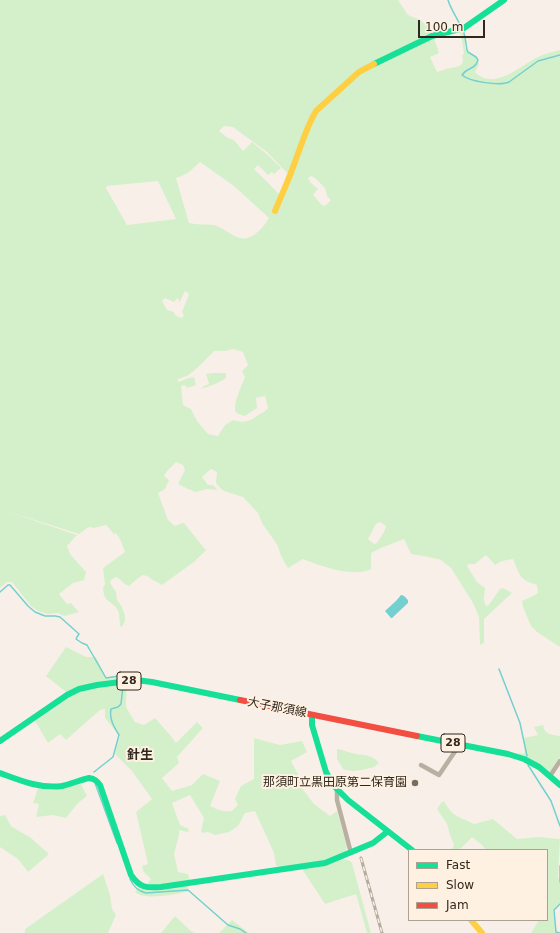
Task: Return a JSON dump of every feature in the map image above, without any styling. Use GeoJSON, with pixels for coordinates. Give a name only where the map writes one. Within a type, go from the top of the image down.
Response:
{"type":"FeatureCollection","features":[{"type":"Feature","properties":{"kind":"street"},"geometry":{"type":"LineString","coordinates":[[275,211],[311,119],[319,108],[365,68],[432,36],[464,28],[504,0]]}},
{"type":"Feature","properties":{"kind":"street","name":"大子那須線"},"geometry":{"type":"LineString","coordinates":[[0,741],[67,695],[79,689],[115,682],[136,680],[506,754],[524,759],[534,764],[560,785]]}},
{"type":"Feature","properties":{"kind":"street"},"geometry":{"type":"LineString","coordinates":[[312,715],[312,725],[326,772],[337,789],[348,800],[411,849]]}},
{"type":"Feature","properties":{"kind":"street"},"geometry":{"type":"LineString","coordinates":[[420,765],[439,775],[460,744]]}},
{"type":"Feature","properties":{"kind":"street"},"geometry":{"type":"LineString","coordinates":[[550,776],[560,761]]}},
{"type":"Feature","properties":{"kind":"street"},"geometry":{"type":"LineString","coordinates":[[0,773],[41,786],[53,787],[64,786],[86,778],[96,780],[100,785],[131,875],[134,881],[144,887],[161,887],[325,863],[373,843],[388,832]]}},
{"type":"Feature","properties":{"kind":"street"},"geometry":{"type":"LineString","coordinates":[[337,789],[337,800],[350,853]]}},
{"type":"Feature","properties":{"kind":"street"},"geometry":{"type":"LineString","coordinates":[[472,921],[482,933]]}},
{"type":"Feature","properties":{"kind":"green space"},"geometry":{"type":"Polygon","coordinates":[[[0,0],[398,0],[408,15],[420,20],[431,29],[439,53],[430,57],[437,72],[460,66],[463,62],[462,55],[464,54],[461,35],[459,33],[448,35],[462,31],[465,39],[465,47],[468,52],[476,57],[479,64],[475,72],[482,77],[490,79],[506,76],[539,57],[560,50],[560,647],[537,632],[531,626],[522,601],[538,593],[537,585],[523,579],[513,559],[502,561],[495,565],[486,555],[475,564],[469,564],[467,566],[477,582],[485,588],[485,605],[488,606],[500,589],[503,588],[512,593],[484,619],[484,643],[480,645],[479,617],[473,603],[451,568],[441,560],[411,554],[404,539],[371,553],[371,569],[364,571],[346,572],[318,565],[303,559],[288,568],[281,556],[278,546],[262,523],[258,513],[243,497],[221,489],[216,483],[217,472],[211,469],[202,477],[208,485],[213,485],[218,490],[207,489],[196,492],[178,484],[185,470],[183,465],[176,462],[164,476],[169,480],[165,489],[158,493],[168,520],[175,526],[184,523],[206,550],[194,562],[162,585],[143,575],[129,586],[116,577],[111,580],[110,583],[116,592],[117,600],[122,607],[125,616],[125,621],[122,627],[120,626],[119,613],[116,607],[106,599],[104,595],[103,588],[105,584],[103,568],[125,552],[116,533],[114,534],[106,525],[87,528],[79,534],[6,511],[77,535],[67,546],[70,554],[86,572],[84,580],[73,583],[59,594],[67,604],[71,603],[79,612],[64,616],[58,613],[47,614],[38,611],[31,606],[12,582],[7,582],[0,588],[0,0]],[[224,126],[219,131],[228,138],[234,140],[243,151],[252,142],[281,168],[274,174],[272,172],[268,175],[258,165],[254,169],[280,195],[288,174],[267,152],[233,127],[224,126]],[[200,162],[195,167],[176,178],[189,223],[214,225],[240,238],[249,238],[253,236],[264,226],[269,218],[234,186],[200,162]],[[311,176],[308,178],[318,189],[313,195],[322,205],[325,206],[331,200],[327,196],[325,188],[311,176]],[[158,181],[107,186],[106,188],[127,225],[176,219],[158,181]],[[185,291],[179,303],[177,298],[174,302],[165,298],[162,301],[167,310],[174,312],[175,315],[181,318],[184,316],[182,312],[189,294],[185,291]],[[233,349],[214,351],[195,370],[187,376],[178,379],[178,382],[194,377],[196,385],[187,388],[185,385],[181,386],[183,405],[191,409],[197,421],[208,434],[218,436],[225,425],[233,420],[243,422],[249,421],[268,408],[265,396],[256,398],[257,408],[245,416],[236,412],[236,400],[245,377],[242,371],[248,365],[243,352],[233,349]],[[380,522],[376,524],[368,539],[374,544],[377,543],[386,526],[380,522]]]}},
{"type":"Feature","properties":{"kind":"green space"},"geometry":{"type":"Polygon","coordinates":[[[226,373],[226,378],[201,389],[209,384],[206,374],[226,373]]]}},
{"type":"Feature","properties":{"kind":"green space"},"geometry":{"type":"Polygon","coordinates":[[[66,647],[86,657],[96,657],[106,677],[127,674],[126,707],[135,722],[144,725],[155,718],[176,743],[197,722],[203,728],[177,757],[179,763],[162,778],[172,791],[192,785],[203,774],[220,781],[210,806],[216,809],[232,811],[238,805],[235,799],[241,786],[254,779],[254,738],[280,745],[302,741],[307,752],[291,761],[299,776],[301,787],[314,804],[330,816],[337,811],[347,847],[345,853],[333,863],[341,860],[347,860],[352,863],[371,933],[367,933],[356,894],[325,904],[300,866],[276,866],[274,853],[255,811],[245,813],[238,826],[229,832],[215,835],[208,832],[203,833],[201,831],[204,818],[190,795],[172,803],[180,825],[189,829],[188,832],[179,830],[174,854],[178,872],[188,874],[190,881],[187,892],[146,896],[135,892],[142,883],[147,884],[151,879],[143,871],[142,866],[148,864],[136,812],[152,799],[132,771],[115,754],[120,736],[105,718],[105,709],[100,710],[66,740],[60,734],[48,743],[35,721],[66,692],[46,676],[66,647]]]}},
{"type":"Feature","properties":{"kind":"green space"},"geometry":{"type":"Polygon","coordinates":[[[543,725],[545,731],[549,734],[560,736],[560,757],[550,772],[518,754],[524,754],[524,738],[538,735],[534,727],[543,725]]]}},
{"type":"Feature","properties":{"kind":"green space"},"geometry":{"type":"Polygon","coordinates":[[[337,749],[370,756],[379,763],[374,767],[362,770],[353,771],[343,769],[337,759],[337,749]]]}},
{"type":"Feature","properties":{"kind":"green space"},"geometry":{"type":"Polygon","coordinates":[[[81,784],[87,796],[78,803],[66,818],[53,815],[36,817],[39,804],[33,803],[38,788],[52,790],[81,784]]]}},
{"type":"Feature","properties":{"kind":"green space"},"geometry":{"type":"Polygon","coordinates":[[[444,801],[453,814],[474,824],[493,819],[517,839],[539,837],[560,839],[558,876],[560,882],[560,903],[553,910],[556,933],[531,933],[538,921],[548,921],[548,849],[485,849],[472,837],[460,849],[452,849],[454,844],[447,824],[437,809],[444,801]]]}},
{"type":"Feature","properties":{"kind":"green space"},"geometry":{"type":"Polygon","coordinates":[[[5,815],[11,826],[31,838],[49,854],[28,872],[18,859],[0,847],[0,816],[5,815]]]}},
{"type":"Feature","properties":{"kind":"green space"},"geometry":{"type":"Polygon","coordinates":[[[103,874],[110,895],[112,909],[116,915],[108,933],[25,933],[25,929],[103,874]]]}},
{"type":"Feature","properties":{"kind":"green space"},"geometry":{"type":"Polygon","coordinates":[[[175,916],[191,931],[195,933],[161,933],[175,916]]]}},
{"type":"Feature","properties":{"kind":"green space"},"geometry":{"type":"Polygon","coordinates":[[[232,920],[249,933],[219,933],[232,920]]]}},
{"type":"Feature","properties":{"kind":"water"},"geometry":{"type":"Polygon","coordinates":[[[401,595],[408,600],[408,603],[391,618],[385,611],[401,595]]]}},
{"type":"Feature","properties":{"kind":"waterway"},"geometry":{"type":"LineString","coordinates":[[448,0],[461,27]]}},
{"type":"Feature","properties":{"kind":"waterway"},"geometry":{"type":"LineString","coordinates":[[463,30],[467,50],[478,60],[473,67],[464,72],[462,75],[471,80],[499,84],[509,82],[538,61],[560,55]]}},
{"type":"Feature","properties":{"kind":"waterway"},"geometry":{"type":"LineString","coordinates":[[0,592],[10,585],[35,612],[45,616],[60,617],[79,634],[76,639],[87,645],[106,678],[125,675]]}},
{"type":"Feature","properties":{"kind":"waterway"},"geometry":{"type":"LineString","coordinates":[[499,669],[520,723],[527,756]]}},
{"type":"Feature","properties":{"kind":"waterway"},"geometry":{"type":"LineString","coordinates":[[94,772],[113,757],[119,735],[111,720],[111,709],[118,707],[121,704],[123,686]]}},
{"type":"Feature","properties":{"kind":"waterway"},"geometry":{"type":"LineString","coordinates":[[528,765],[551,801],[560,826]]}},
{"type":"Feature","properties":{"kind":"waterway"},"geometry":{"type":"LineString","coordinates":[[95,783],[117,843]]}},
{"type":"Feature","properties":{"kind":"waterway"},"geometry":{"type":"LineString","coordinates":[[560,866],[560,882]]}},
{"type":"Feature","properties":{"kind":"waterway"},"geometry":{"type":"LineString","coordinates":[[130,879],[136,888],[146,893],[188,890],[228,925],[240,929],[246,933]]}},
{"type":"Feature","properties":{"kind":"waterway"},"geometry":{"type":"LineString","coordinates":[[560,904],[554,910],[556,932],[560,933]]}},
{"type":"Feature","properties":{"kind":"railway"},"geometry":{"type":"LineString","coordinates":[[361,858],[382,933]]}},
{"type":"Feature","properties":{"kind":"traffic: fast"},"geometry":{"type":"LineString","coordinates":[[374,64],[432,36],[464,28],[504,0]]}},
{"type":"Feature","properties":{"kind":"traffic: fast"},"geometry":{"type":"LineString","coordinates":[[0,741],[67,695],[79,689],[97,685],[136,680],[240,700]]}},
{"type":"Feature","properties":{"kind":"traffic: fast"},"geometry":{"type":"LineString","coordinates":[[312,715],[312,725],[320,752],[326,772],[333,785],[348,800],[411,849]]}},
{"type":"Feature","properties":{"kind":"traffic: fast"},"geometry":{"type":"LineString","coordinates":[[417,736],[508,754],[524,759],[539,767],[560,785]]}},
{"type":"Feature","properties":{"kind":"traffic: fast"},"geometry":{"type":"LineString","coordinates":[[0,773],[30,783],[54,787],[89,778],[96,780],[100,785],[131,875],[140,885],[147,887],[161,887],[325,863],[373,843],[387,832]]}},
{"type":"Feature","properties":{"kind":"traffic: slow"},"geometry":{"type":"LineString","coordinates":[[275,211],[307,129],[316,111],[359,72],[374,64]]}},
{"type":"Feature","properties":{"kind":"traffic: slow"},"geometry":{"type":"LineString","coordinates":[[472,921],[482,933]]}},
{"type":"Feature","properties":{"kind":"traffic: jam"},"geometry":{"type":"LineString","coordinates":[[240,700],[417,736]]}},
{"type":"Feature","properties":{"kind":"place","name":"那須町立黒田原第二保育園"},"geometry":{"type":"Point","coordinates":[415,783]}},
{"type":"Feature","properties":{"kind":"district","name":"針生"},"geometry":{"type":"Point","coordinates":[140,756]}}]}
